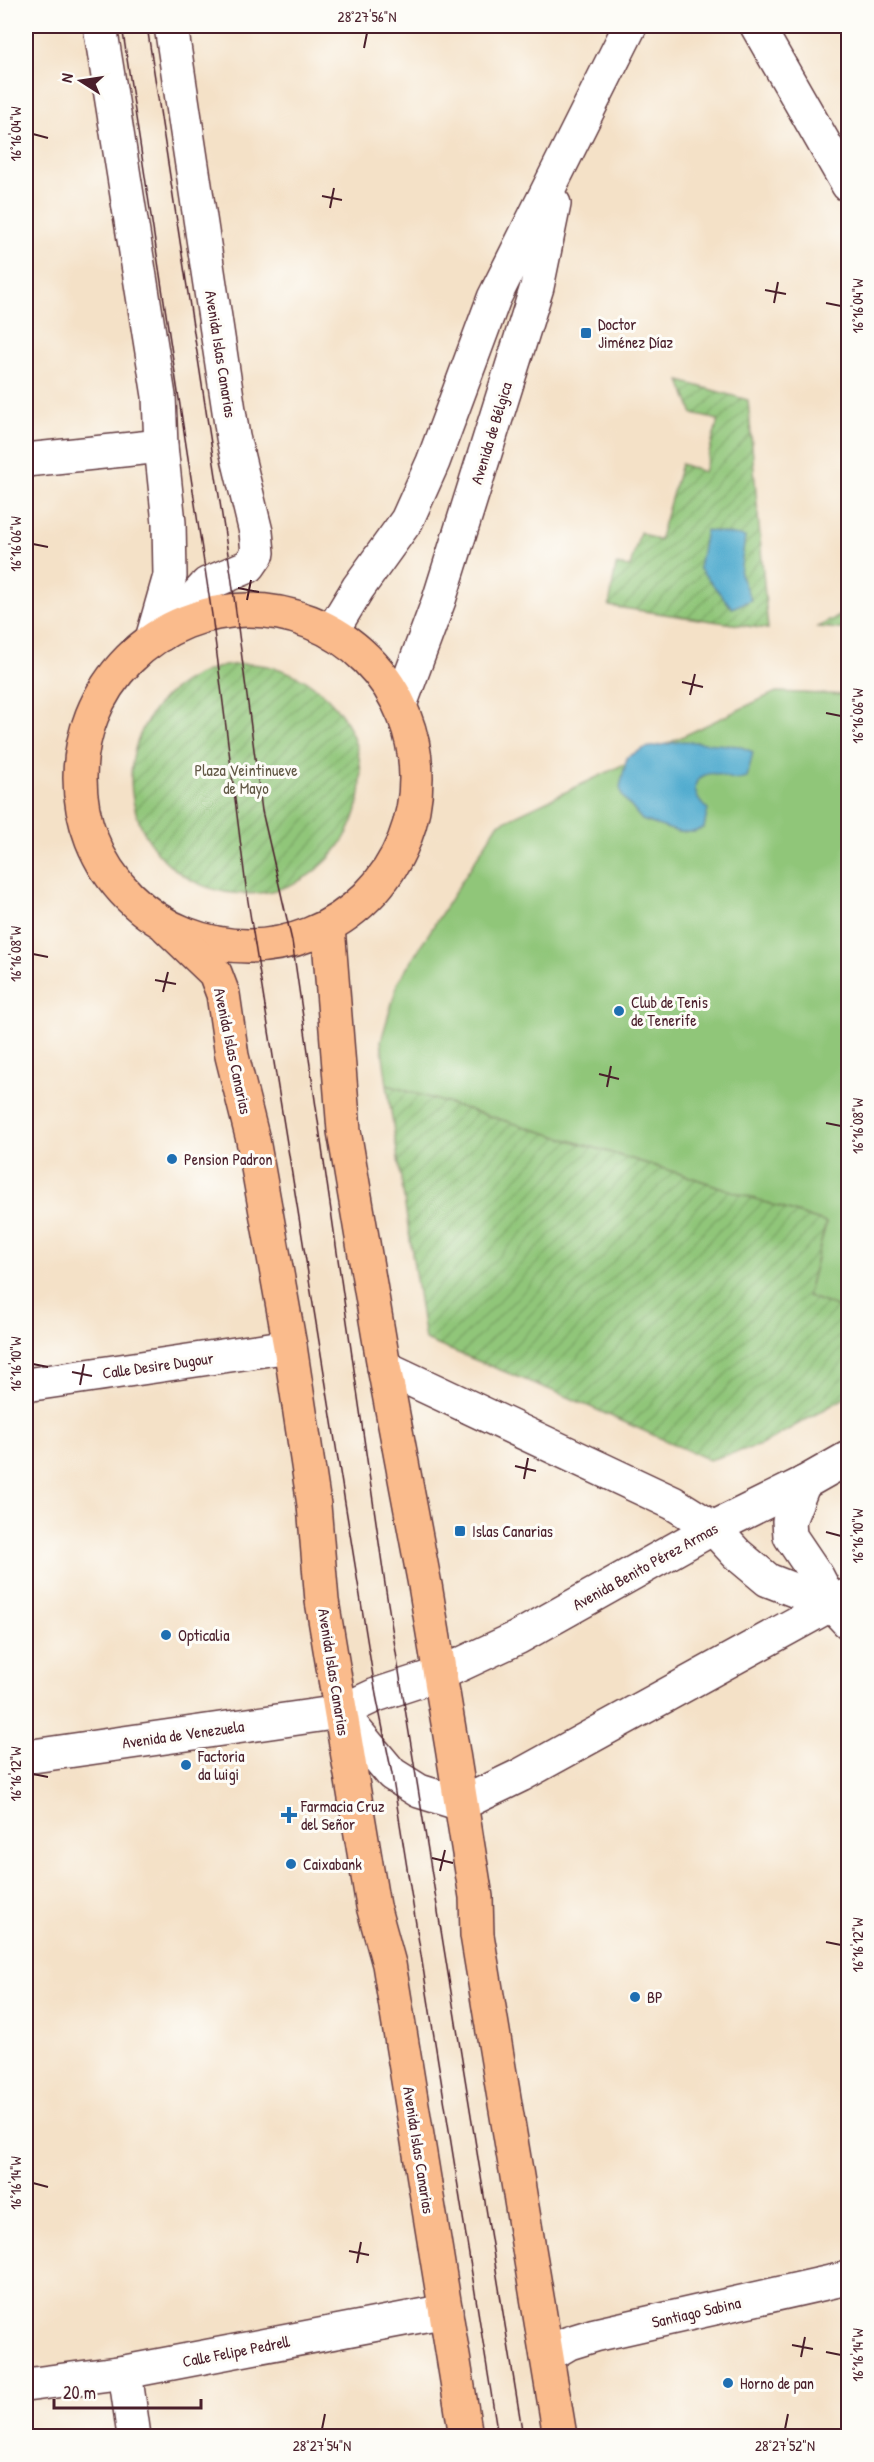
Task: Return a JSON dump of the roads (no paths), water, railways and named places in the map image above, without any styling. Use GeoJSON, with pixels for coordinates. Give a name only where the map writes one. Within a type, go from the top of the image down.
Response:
{"type":"FeatureCollection","features":[{"type":"Feature","properties":{"kind":"main road"},"geometry":{"type":"LineString","coordinates":[[235,609],[285,613],[332,631],[372,662],[400,705],[415,754],[414,806],[398,854],[369,896],[328,927],[292,941],[255,947],[210,943],[167,927],[122,892],[92,843],[80,788],[86,731],[111,679],[157,637],[235,609]]}},
{"type":"Feature","properties":{"kind":"main road","name":"Avenida Islas Canarias"},"geometry":{"type":"LineString","coordinates":[[167,927],[215,973],[223,994],[232,1056],[253,1140],[290,1346],[314,1505],[321,1592],[340,1712],[373,1906],[389,1964],[466,2436]]}},
{"type":"Feature","properties":{"kind":"main road"},"geometry":{"type":"LineString","coordinates":[[328,927],[344,1131],[440,1674],[476,1897],[477,1935],[560,2436]]}},
{"type":"Feature","properties":{"kind":"street"},"geometry":{"type":"LineString","coordinates":[[100,26],[159,396],[161,446],[169,524],[170,576],[157,637]]}},
{"type":"Feature","properties":{"kind":"street","name":"Avenida Islas Canarias"},"geometry":{"type":"LineString","coordinates":[[157,637],[207,584],[249,566],[258,553],[256,532],[233,437],[171,26]]}},
{"type":"Feature","properties":{"kind":"street","name":"Avenida de Bélgica"},"geometry":{"type":"LineString","coordinates":[[332,631],[358,588],[407,520],[433,462],[494,297],[630,26]]}},
{"type":"Feature","properties":{"kind":"street"},"geometry":{"type":"LineString","coordinates":[[757,26],[849,185]]}},
{"type":"Feature","properties":{"kind":"street","name":"Avenida de Bélgica"},"geometry":{"type":"LineString","coordinates":[[400,705],[439,600],[537,287],[564,155]]}},
{"type":"Feature","properties":{"kind":"street"},"geometry":{"type":"LineString","coordinates":[[26,460],[161,446]]}},
{"type":"Feature","properties":{"kind":"street","name":"Calle Desire Dugour"},"geometry":{"type":"LineString","coordinates":[[26,1385],[290,1346]]}},
{"type":"Feature","properties":{"kind":"street"},"geometry":{"type":"LineString","coordinates":[[384,1367],[673,1503],[713,1528],[737,1554],[768,1580],[843,1607]]}},
{"type":"Feature","properties":{"kind":"street","name":"Avenida Benito Pérez Armas"},"geometry":{"type":"LineString","coordinates":[[340,1712],[376,1695],[440,1674],[517,1638],[713,1528],[849,1458]]}},
{"type":"Feature","properties":{"kind":"street"},"geometry":{"type":"LineString","coordinates":[[804,1483],[789,1521],[790,1536],[817,1576],[843,1607]]}},
{"type":"Feature","properties":{"kind":"street"},"geometry":{"type":"LineString","coordinates":[[340,1712],[392,1774],[419,1791],[461,1804],[521,1776],[843,1607]]}},
{"type":"Feature","properties":{"kind":"street","name":"Avenida de Venezuela"},"geometry":{"type":"LineString","coordinates":[[26,1757],[340,1712]]}},
{"type":"Feature","properties":{"kind":"street","name":"Santiago Sabina"},"geometry":{"type":"LineString","coordinates":[[548,2356],[569,2343],[595,2335],[849,2278]]}},
{"type":"Feature","properties":{"kind":"street","name":"Calle Felipe Pedrell"},"geometry":{"type":"LineString","coordinates":[[26,2385],[125,2372],[446,2311]]}},
{"type":"Feature","properties":{"kind":"street"},"geometry":{"type":"LineString","coordinates":[[125,2372],[134,2436]]}},
{"type":"Feature","properties":{"kind":"water"},"geometry":{"type":"Polygon","coordinates":[[[706,530],[745,537],[740,574],[751,600],[732,608],[699,568],[706,530]]]}},
{"type":"Feature","properties":{"kind":"water"},"geometry":{"type":"Polygon","coordinates":[[[683,741],[739,746],[753,752],[747,778],[735,779],[710,774],[700,778],[697,782],[695,787],[697,797],[708,809],[704,828],[694,832],[678,832],[642,820],[622,796],[620,787],[627,757],[645,748],[683,741]]]}},
{"type":"Feature","properties":{"kind":"tram line"},"geometry":{"type":"LineString","coordinates":[[122,26],[212,615],[247,895],[376,1695],[392,1774],[498,2436]]}},
{"type":"Feature","properties":{"kind":"tram line"},"geometry":{"type":"LineString","coordinates":[[147,26],[231,574],[262,811],[292,941],[386,1591],[523,2436]]}},
{"type":"Feature","properties":{"kind":"place","name":"Doctor Jiménez Díaz"},"geometry":{"type":"Point","coordinates":[586,333]}},
{"type":"Feature","properties":{"kind":"place","name":"Club de Tenis de Tenerife"},"geometry":{"type":"Point","coordinates":[619,1011]}},
{"type":"Feature","properties":{"kind":"place","name":"Pension Padron"},"geometry":{"type":"Point","coordinates":[172,1159]}},
{"type":"Feature","properties":{"kind":"place","name":"Islas Canarias"},"geometry":{"type":"Point","coordinates":[460,1531]}},
{"type":"Feature","properties":{"kind":"place","name":"Opticalia"},"geometry":{"type":"Point","coordinates":[166,1635]}},
{"type":"Feature","properties":{"kind":"place","name":"Factoria da luigi"},"geometry":{"type":"Point","coordinates":[186,1765]}},
{"type":"Feature","properties":{"kind":"place","name":"Farmacia Cruz del Señor"},"geometry":{"type":"Point","coordinates":[289,1815]}},
{"type":"Feature","properties":{"kind":"place","name":"Caixabank"},"geometry":{"type":"Point","coordinates":[291,1864]}},
{"type":"Feature","properties":{"kind":"place","name":"BP"},"geometry":{"type":"Point","coordinates":[635,1997]}},
{"type":"Feature","properties":{"kind":"place","name":"Horno de pan"},"geometry":{"type":"Point","coordinates":[728,2383]}},
{"type":"Feature","properties":{"kind":"park label","name":"Plaza Veintinueve de Mayo"},"geometry":{"type":"Point","coordinates":[246,779]}}]}
